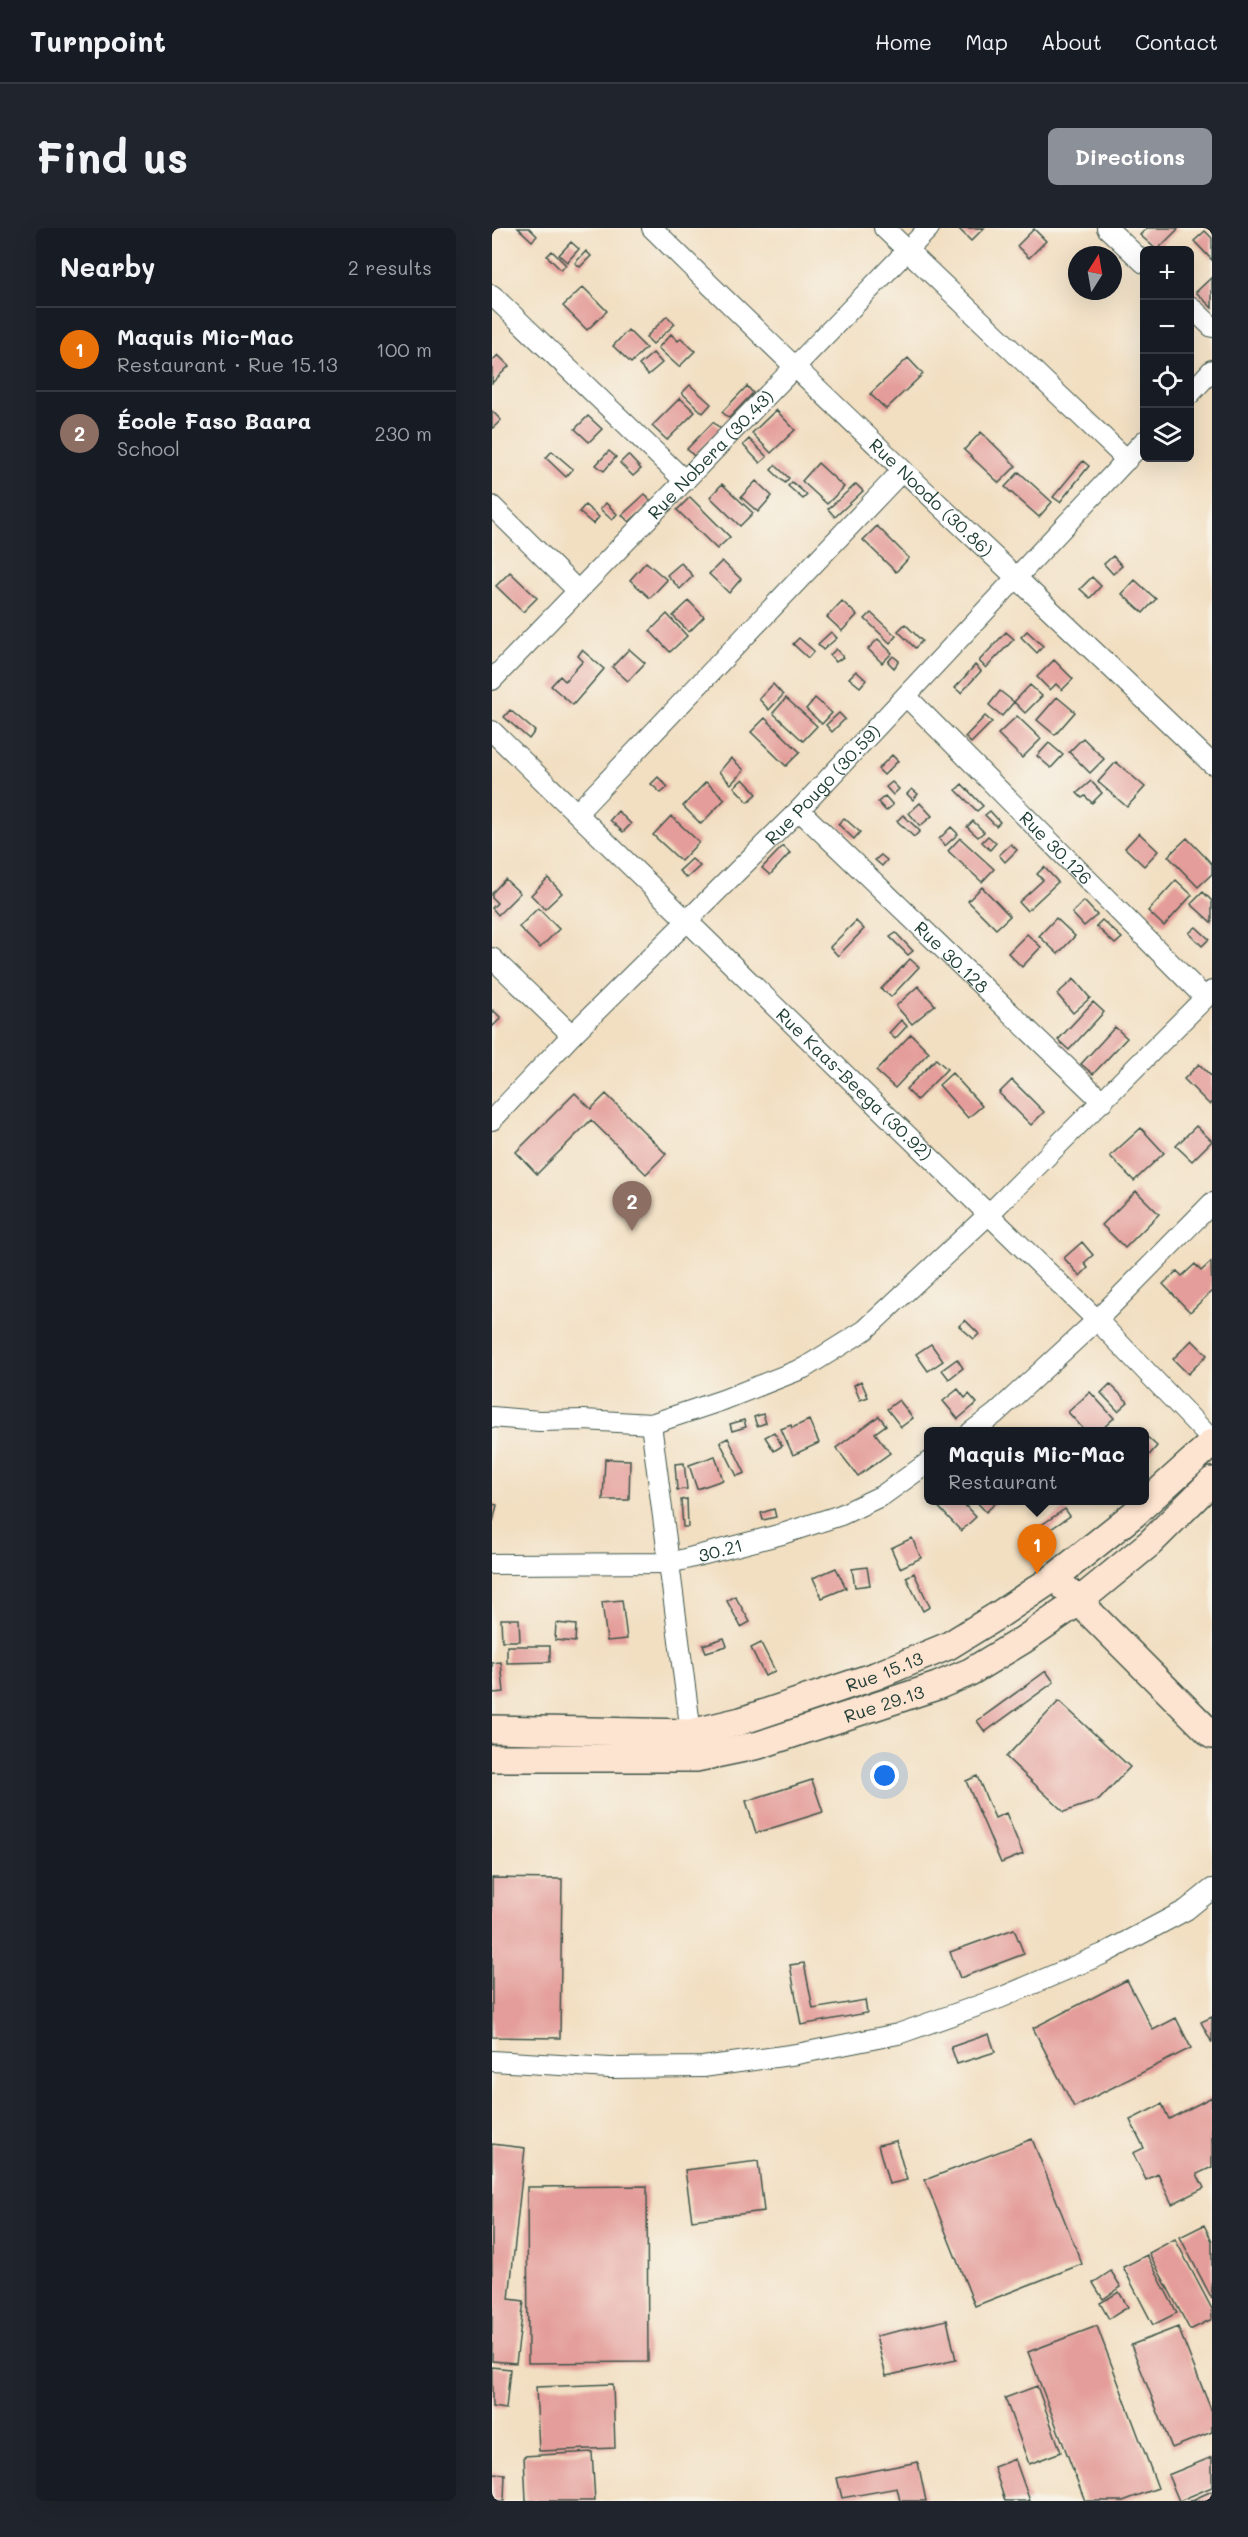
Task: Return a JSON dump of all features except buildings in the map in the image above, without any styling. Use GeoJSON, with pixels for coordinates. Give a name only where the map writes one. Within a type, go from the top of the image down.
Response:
{"type":"FeatureCollection","features":[{"type":"Feature","properties":{"kind":"main road","name":"Rue 15.13"},"geometry":{"type":"LineString","coordinates":[[1149,1500],[1212,1441]]}},
{"type":"Feature","properties":{"kind":"main road","name":"Rue 29.13"},"geometry":{"type":"LineString","coordinates":[[492,1758],[696,1758],[759,1745],[829,1724],[970,1672],[1023,1640],[1078,1602],[1150,1543],[1212,1481]]}},
{"type":"Feature","properties":{"kind":"main road","name":"Rue 15.13"},"geometry":{"type":"LineString","coordinates":[[492,1729],[692,1732],[741,1721],[794,1705],[875,1676],[948,1646],[1055,1577],[1144,1505]]}},
{"type":"Feature","properties":{"kind":"main road"},"geometry":{"type":"LineString","coordinates":[[1055,1577],[1212,1735]]}},
{"type":"Feature","properties":{"kind":"street","name":"Rue Noodo (30.86)"},"geometry":{"type":"LineString","coordinates":[[652,228],[902,471],[1018,578],[1212,764]]}},
{"type":"Feature","properties":{"kind":"street"},"geometry":{"type":"LineString","coordinates":[[884,228],[1127,460]]}},
{"type":"Feature","properties":{"kind":"street","name":"Rue Nobera (30.43)"},"geometry":{"type":"LineString","coordinates":[[492,680],[929,228]]}},
{"type":"Feature","properties":{"kind":"street"},"geometry":{"type":"LineString","coordinates":[[1107,228],[1140,259]]}},
{"type":"Feature","properties":{"kind":"street"},"geometry":{"type":"LineString","coordinates":[[492,295],[685,481]]}},
{"type":"Feature","properties":{"kind":"street"},"geometry":{"type":"LineString","coordinates":[[1194,310],[1212,327]]}},
{"type":"Feature","properties":{"kind":"street"},"geometry":{"type":"LineString","coordinates":[[1194,390],[1212,370]]}},
{"type":"Feature","properties":{"kind":"street","name":"Rue Pougo (30.59)"},"geometry":{"type":"LineString","coordinates":[[492,1120],[572,1035],[799,810],[1140,445]]}},
{"type":"Feature","properties":{"kind":"street"},"geometry":{"type":"LineString","coordinates":[[577,813],[902,471]]}},
{"type":"Feature","properties":{"kind":"street"},"geometry":{"type":"LineString","coordinates":[[492,506],[578,591]]}},
{"type":"Feature","properties":{"kind":"street","name":"Rue 30.126"},"geometry":{"type":"LineString","coordinates":[[907,697],[1209,995]]}},
{"type":"Feature","properties":{"kind":"street","name":"Rue Kaas-Beega (30.92)"},"geometry":{"type":"LineString","coordinates":[[492,731],[1097,1320],[1212,1441]]}},
{"type":"Feature","properties":{"kind":"street","name":"Rue 30.128"},"geometry":{"type":"LineString","coordinates":[[799,810],[1103,1102]]}},
{"type":"Feature","properties":{"kind":"street"},"geometry":{"type":"LineString","coordinates":[[492,958],[572,1035]]}},
{"type":"Feature","properties":{"kind":"street"},"geometry":{"type":"LineString","coordinates":[[492,1417],[539,1421],[584,1420],[651,1424],[723,1401],[804,1368],[866,1330],[988,1215],[1209,995]]}},
{"type":"Feature","properties":{"kind":"street"},"geometry":{"type":"LineString","coordinates":[[977,1427],[995,1414],[1097,1320],[1212,1203]]}},
{"type":"Feature","properties":{"kind":"street"},"geometry":{"type":"LineString","coordinates":[[651,1424],[692,1732]]}},
{"type":"Feature","properties":{"kind":"street","name":"30.21"},"geometry":{"type":"LineString","coordinates":[[492,1564],[670,1563],[782,1534],[841,1515],[883,1495],[924,1466]]}},
{"type":"Feature","properties":{"kind":"street"},"geometry":{"type":"LineString","coordinates":[[492,2061],[610,2068],[703,2067],[797,2054],[898,2034],[1000,1998],[1103,1954],[1186,1910],[1212,1889]]}},
{"type":"Feature","properties":{"kind":"place","name":"École Faso Baara"},"geometry":{"type":"Point","coordinates":[632,1231]}},
{"type":"Feature","properties":{"kind":"place","name":"Maquis Mic-Mac"},"geometry":{"type":"Point","coordinates":[1037,1574]}}]}
